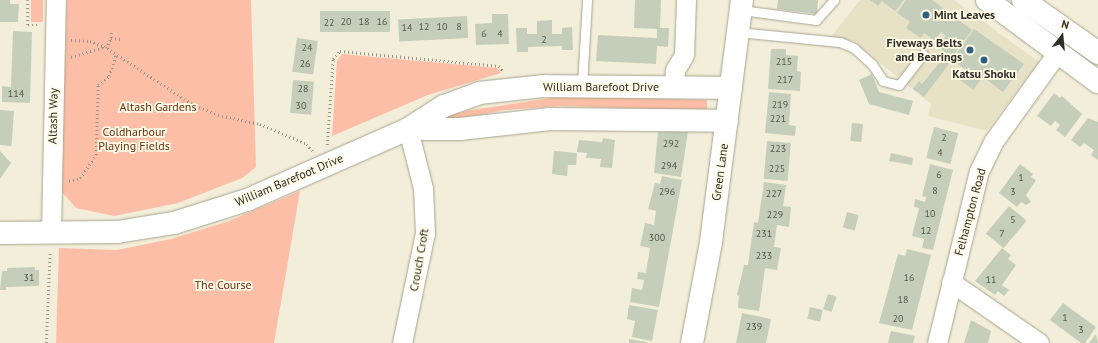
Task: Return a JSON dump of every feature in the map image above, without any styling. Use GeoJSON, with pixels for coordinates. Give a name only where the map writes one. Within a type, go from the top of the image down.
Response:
{"type":"FeatureCollection","features":[{"type":"Feature","properties":{"kind":"main road"},"geometry":{"type":"LineString","coordinates":[[987,0],[1098,82]]}},
{"type":"Feature","properties":{"kind":"main road"},"geometry":{"type":"LineString","coordinates":[[1028,1],[1098,53]]}},
{"type":"Feature","properties":{"kind":"main road","name":"Green Lane"},"geometry":{"type":"LineString","coordinates":[[692,343],[711,242],[741,5]]}},
{"type":"Feature","properties":{"kind":"main road","name":"William Barefoot Drive"},"geometry":{"type":"LineString","coordinates":[[0,233],[117,232],[174,223],[247,200],[408,129],[444,106],[479,94],[516,88],[582,85],[731,88]]}},
{"type":"Feature","properties":{"kind":"main road","name":"William Barefoot Drive"},"geometry":{"type":"LineString","coordinates":[[408,129],[460,129],[550,119],[727,121]]}},
{"type":"Feature","properties":{"kind":"street","name":"Altash Way"},"geometry":{"type":"LineString","coordinates":[[51,232],[56,0]]}},
{"type":"Feature","properties":{"kind":"street"},"geometry":{"type":"LineString","coordinates":[[674,87],[675,70],[684,55],[686,0]]}},
{"type":"Feature","properties":{"kind":"street","name":"Felhampton Road"},"geometry":{"type":"LineString","coordinates":[[937,343],[979,171],[993,142],[1041,73],[1057,53]]}},
{"type":"Feature","properties":{"kind":"street","name":"Crouch Croft"},"geometry":{"type":"LineString","coordinates":[[402,343],[425,233],[423,188],[408,129]]}},
{"type":"Feature","properties":{"kind":"street"},"geometry":{"type":"LineString","coordinates":[[951,282],[1039,343]]}},
{"type":"Feature","properties":{"kind":"lane"},"geometry":{"type":"LineString","coordinates":[[582,85],[587,0]]}},
{"type":"Feature","properties":{"kind":"lane"},"geometry":{"type":"LineString","coordinates":[[741,5],[816,20],[834,0]]}},
{"type":"Feature","properties":{"kind":"lane"},"geometry":{"type":"LineString","coordinates":[[738,32],[840,42],[854,48],[872,64],[883,81],[899,85],[923,54]]}},
{"type":"Feature","properties":{"kind":"path"},"geometry":{"type":"LineString","coordinates":[[28,0],[28,25],[90,41],[105,47],[192,104],[218,115],[260,124],[307,144],[326,165]]}},
{"type":"Feature","properties":{"kind":"path"},"geometry":{"type":"LineString","coordinates":[[54,63],[105,47],[111,38],[111,31]]}},
{"type":"Feature","properties":{"kind":"path"},"geometry":{"type":"LineString","coordinates":[[111,38],[122,39]]}},
{"type":"Feature","properties":{"kind":"path"},"geometry":{"type":"LineString","coordinates":[[326,165],[333,59],[340,51],[499,66],[516,88]]}},
{"type":"Feature","properties":{"kind":"path"},"geometry":{"type":"LineString","coordinates":[[52,182],[80,178],[93,160],[97,144],[98,85],[109,76],[116,54]]}},
{"type":"Feature","properties":{"kind":"path"},"geometry":{"type":"LineString","coordinates":[[46,343],[51,232]]}},
{"type":"Feature","properties":{"kind":"shaded area"},"geometry":{"type":"Polygon","coordinates":[[[860,0],[954,0],[1039,62],[987,131],[928,116],[931,104],[853,41],[830,38],[860,0]]]}},
{"type":"Feature","properties":{"kind":"green space"},"geometry":{"type":"Polygon","coordinates":[[[31,0],[43,0],[43,22],[31,22],[31,0]]]}},
{"type":"Feature","properties":{"kind":"green space","name":"Coldharbour Playing Fields"},"geometry":{"type":"Polygon","coordinates":[[[67,0],[251,0],[256,167],[242,178],[178,203],[114,216],[76,208],[61,191],[67,0]]]}},
{"type":"Feature","properties":{"kind":"green space"},"geometry":{"type":"Polygon","coordinates":[[[342,54],[497,68],[501,73],[428,95],[332,136],[337,61],[342,54]]]}},
{"type":"Feature","properties":{"kind":"green space"},"geometry":{"type":"Polygon","coordinates":[[[564,96],[707,100],[707,111],[559,106],[505,110],[443,122],[443,117],[471,110],[564,96]]]}},
{"type":"Feature","properties":{"kind":"green space","name":"The Course"},"geometry":{"type":"Polygon","coordinates":[[[300,191],[274,343],[56,343],[59,248],[117,250],[171,239],[229,221],[300,191]]]}},
{"type":"Feature","properties":{"kind":"building"},"geometry":{"type":"Polygon","coordinates":[[[0,0],[10,0],[10,4],[19,4],[18,22],[0,22],[0,0]]]}},
{"type":"Feature","properties":{"kind":"building"},"geometry":{"type":"Polygon","coordinates":[[[635,0],[661,0],[660,28],[669,28],[668,47],[657,46],[656,64],[596,61],[598,35],[657,38],[657,29],[634,28],[635,0]]]}},
{"type":"Feature","properties":{"kind":"building"},"geometry":{"type":"Polygon","coordinates":[[[778,0],[818,0],[817,14],[777,9],[778,0]]]}},
{"type":"Feature","properties":{"kind":"building"},"geometry":{"type":"Polygon","coordinates":[[[870,0],[904,0],[895,11],[882,1],[878,6],[870,0]]]}},
{"type":"Feature","properties":{"kind":"building"},"geometry":{"type":"Polygon","coordinates":[[[906,0],[932,0],[972,30],[952,57],[938,47],[946,36],[941,32],[934,40],[924,33],[921,38],[906,28],[910,22],[897,13],[906,0]]]}},
{"type":"Feature","properties":{"kind":"building"},"geometry":{"type":"Polygon","coordinates":[[[320,11],[390,11],[390,32],[320,32],[320,11]]]}},
{"type":"Feature","properties":{"kind":"building"},"geometry":{"type":"Polygon","coordinates":[[[492,14],[508,14],[509,44],[476,45],[475,24],[492,23],[492,14]]]}},
{"type":"Feature","properties":{"kind":"building"},"geometry":{"type":"Polygon","coordinates":[[[467,16],[468,38],[399,42],[398,20],[467,16]]]}},
{"type":"Feature","properties":{"kind":"building"},"geometry":{"type":"Polygon","coordinates":[[[552,20],[552,34],[562,34],[562,28],[572,27],[573,50],[562,50],[562,46],[528,47],[528,52],[517,52],[516,28],[527,28],[527,34],[537,34],[537,21],[552,20]]]}},
{"type":"Feature","properties":{"kind":"building"},"geometry":{"type":"Polygon","coordinates":[[[974,29],[1024,64],[1003,92],[983,77],[973,90],[959,79],[966,70],[952,60],[974,29]]]}},
{"type":"Feature","properties":{"kind":"building"},"geometry":{"type":"Polygon","coordinates":[[[13,31],[32,32],[30,103],[2,102],[2,86],[11,87],[13,31]]]}},
{"type":"Feature","properties":{"kind":"building"},"geometry":{"type":"Polygon","coordinates":[[[297,38],[318,41],[313,75],[292,72],[297,38]]]}},
{"type":"Feature","properties":{"kind":"building"},"geometry":{"type":"Polygon","coordinates":[[[771,49],[786,49],[786,55],[798,56],[797,71],[801,72],[800,91],[768,89],[771,49]]]}},
{"type":"Feature","properties":{"kind":"building"},"geometry":{"type":"Polygon","coordinates":[[[940,52],[952,60],[924,97],[913,89],[919,81],[922,84],[939,63],[934,59],[940,52]]]}},
{"type":"Feature","properties":{"kind":"building"},"geometry":{"type":"Polygon","coordinates":[[[872,74],[879,92],[913,101],[909,115],[869,104],[859,80],[872,74]]]}},
{"type":"Feature","properties":{"kind":"building"},"geometry":{"type":"Polygon","coordinates":[[[293,80],[314,82],[311,115],[290,113],[293,80]]]}},
{"type":"Feature","properties":{"kind":"building"},"geometry":{"type":"Polygon","coordinates":[[[769,92],[791,94],[789,125],[796,126],[795,136],[765,133],[769,92]]]}},
{"type":"Feature","properties":{"kind":"building"},"geometry":{"type":"Polygon","coordinates":[[[1054,93],[1060,98],[1062,96],[1082,114],[1065,137],[1056,130],[1060,125],[1055,121],[1051,126],[1037,116],[1054,93]]]}},
{"type":"Feature","properties":{"kind":"building"},"geometry":{"type":"Polygon","coordinates":[[[0,110],[14,111],[12,146],[0,145],[0,110]]]}},
{"type":"Feature","properties":{"kind":"building"},"geometry":{"type":"Polygon","coordinates":[[[1088,118],[1098,122],[1098,160],[1091,155],[1094,150],[1084,143],[1080,147],[1071,140],[1088,118]]]}},
{"type":"Feature","properties":{"kind":"building"},"geometry":{"type":"Polygon","coordinates":[[[852,123],[863,124],[861,142],[850,141],[852,123]]]}},
{"type":"Feature","properties":{"kind":"building"},"geometry":{"type":"Polygon","coordinates":[[[934,127],[958,133],[951,164],[926,158],[934,127]]]}},
{"type":"Feature","properties":{"kind":"building"},"geometry":{"type":"Polygon","coordinates":[[[658,132],[688,132],[681,177],[654,173],[658,132]]]}},
{"type":"Feature","properties":{"kind":"building"},"geometry":{"type":"Polygon","coordinates":[[[603,138],[615,140],[612,168],[600,167],[601,159],[586,158],[587,153],[577,152],[579,140],[602,142],[603,138]]]}},
{"type":"Feature","properties":{"kind":"building"},"geometry":{"type":"Polygon","coordinates":[[[767,141],[791,143],[788,181],[764,179],[767,141]]]}},
{"type":"Feature","properties":{"kind":"building"},"geometry":{"type":"Polygon","coordinates":[[[0,151],[11,163],[0,179],[0,151]]]}},
{"type":"Feature","properties":{"kind":"building"},"geometry":{"type":"Polygon","coordinates":[[[554,151],[577,153],[576,165],[568,165],[567,176],[552,174],[554,151]]]}},
{"type":"Feature","properties":{"kind":"building"},"geometry":{"type":"Polygon","coordinates":[[[891,153],[913,158],[912,165],[889,161],[891,153]]]}},
{"type":"Feature","properties":{"kind":"building"},"geometry":{"type":"Polygon","coordinates":[[[930,164],[953,170],[933,250],[922,248],[924,239],[912,236],[919,208],[914,207],[915,199],[925,202],[926,197],[922,196],[930,164]]]}},
{"type":"Feature","properties":{"kind":"building"},"geometry":{"type":"Polygon","coordinates":[[[1020,164],[1033,174],[1031,177],[1036,180],[1026,195],[1031,202],[1026,205],[1021,202],[1017,207],[999,193],[1020,164]]]}},
{"type":"Feature","properties":{"kind":"building"},"geometry":{"type":"Polygon","coordinates":[[[662,176],[682,180],[659,307],[630,302],[632,288],[642,290],[644,280],[637,279],[638,272],[646,273],[650,248],[640,246],[645,223],[654,225],[656,211],[648,209],[655,183],[660,184],[662,176]]]}},
{"type":"Feature","properties":{"kind":"building"},"geometry":{"type":"Polygon","coordinates":[[[764,182],[786,185],[783,206],[791,207],[789,227],[777,225],[774,247],[781,248],[777,270],[765,268],[759,311],[738,308],[739,296],[737,295],[744,265],[748,265],[754,222],[758,223],[764,182]]]}},
{"type":"Feature","properties":{"kind":"building"},"geometry":{"type":"Polygon","coordinates":[[[1009,206],[1027,221],[1003,248],[986,234],[1009,206]]]}},
{"type":"Feature","properties":{"kind":"building"},"geometry":{"type":"Polygon","coordinates":[[[847,212],[859,215],[855,230],[843,228],[847,212]]]}},
{"type":"Feature","properties":{"kind":"building"},"geometry":{"type":"Polygon","coordinates":[[[1002,248],[1011,255],[1008,259],[1016,265],[1002,285],[1009,290],[1004,296],[998,291],[995,295],[975,281],[1002,248]]]}},
{"type":"Feature","properties":{"kind":"building"},"geometry":{"type":"Polygon","coordinates":[[[907,249],[931,255],[912,330],[879,323],[898,254],[905,256],[907,249]]]}},
{"type":"Feature","properties":{"kind":"building"},"geometry":{"type":"Polygon","coordinates":[[[35,267],[35,270],[39,270],[39,286],[6,287],[6,290],[0,290],[2,271],[7,271],[7,268],[35,267]]]}},
{"type":"Feature","properties":{"kind":"building"},"geometry":{"type":"Polygon","coordinates":[[[828,294],[837,297],[832,312],[823,309],[828,294]]]}},
{"type":"Feature","properties":{"kind":"building"},"geometry":{"type":"Polygon","coordinates":[[[1063,303],[1096,327],[1085,343],[1081,343],[1050,320],[1063,303]]]}},
{"type":"Feature","properties":{"kind":"building"},"geometry":{"type":"Polygon","coordinates":[[[629,305],[658,310],[652,341],[632,337],[635,321],[627,319],[629,305]]]}},
{"type":"Feature","properties":{"kind":"building"},"geometry":{"type":"Polygon","coordinates":[[[810,307],[823,310],[820,322],[807,319],[810,307]]]}},
{"type":"Feature","properties":{"kind":"building"},"geometry":{"type":"Polygon","coordinates":[[[742,313],[771,319],[766,343],[736,343],[742,313]]]}},
{"type":"Feature","properties":{"kind":"building"},"geometry":{"type":"Polygon","coordinates":[[[971,320],[991,331],[988,343],[964,343],[971,320]]]}},
{"type":"Feature","properties":{"kind":"building"},"geometry":{"type":"Polygon","coordinates":[[[891,331],[915,336],[913,343],[888,343],[891,331]]]}},
{"type":"Feature","properties":{"kind":"building"},"geometry":{"type":"Polygon","coordinates":[[[1096,334],[1098,343],[1089,343],[1096,334]]]}},
{"type":"Feature","properties":{"kind":"building"},"geometry":{"type":"Polygon","coordinates":[[[629,339],[647,342],[647,343],[629,343],[629,339]]]}},
{"type":"Feature","properties":{"kind":"place","name":"Mint Leaves"},"geometry":{"type":"Point","coordinates":[926,15]}},
{"type":"Feature","properties":{"kind":"place","name":"Fiveways Belts and Bearings"},"geometry":{"type":"Point","coordinates":[970,50]}},
{"type":"Feature","properties":{"kind":"place","name":"Katsu Shoku"},"geometry":{"type":"Point","coordinates":[984,60]}},
{"type":"Feature","properties":{"kind":"park label","name":"Altash Gardens"},"geometry":{"type":"Point","coordinates":[158,107]}}]}
